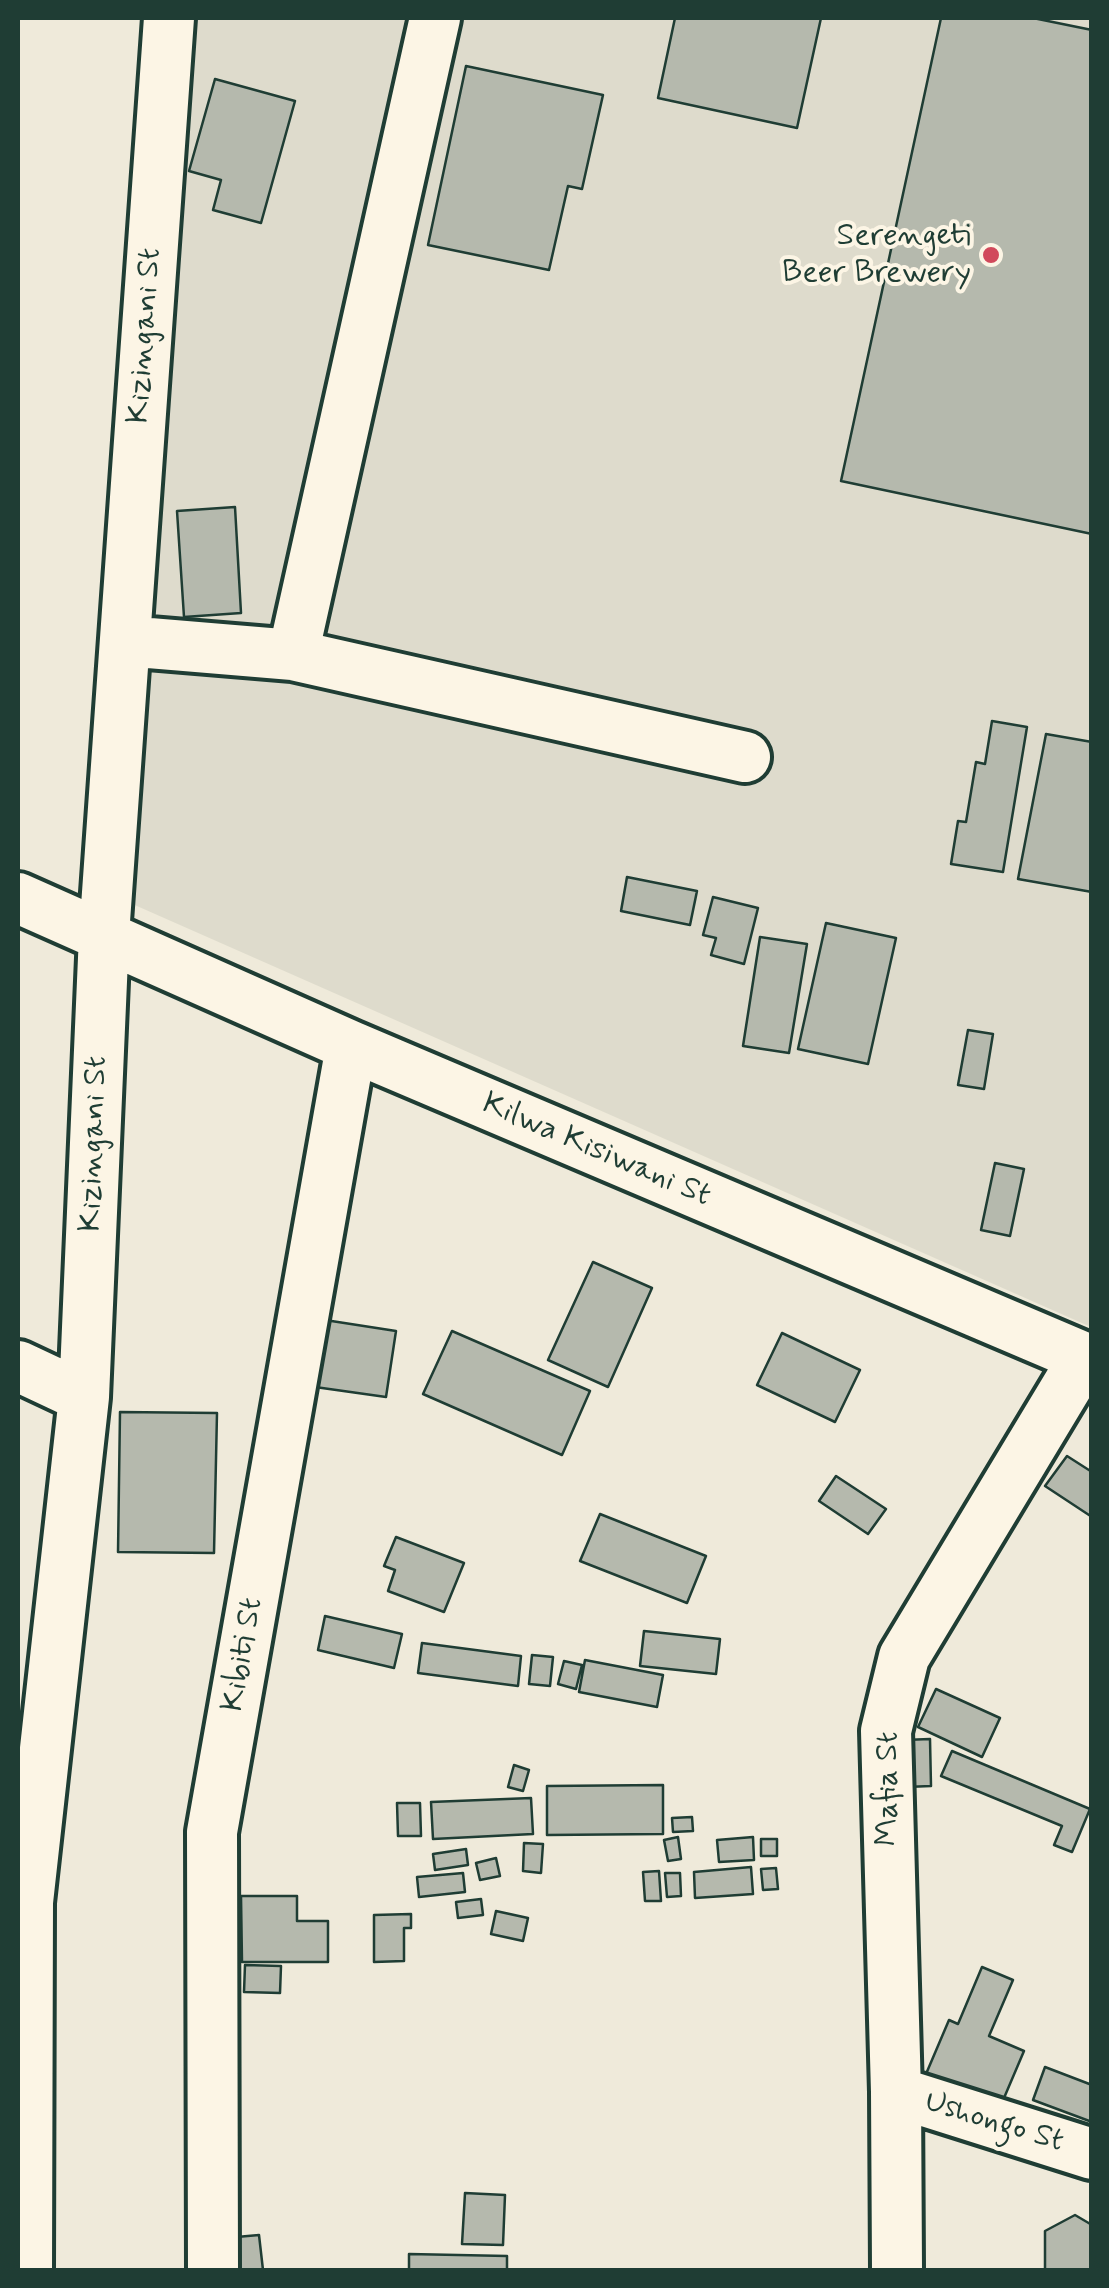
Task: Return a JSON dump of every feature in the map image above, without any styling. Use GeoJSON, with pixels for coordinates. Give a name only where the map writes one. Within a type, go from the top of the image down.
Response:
{"type":"FeatureCollection","features":[{"type":"Feature","properties":{"kind":"street","name":"Kizingani St"},"geometry":{"type":"LineString","coordinates":[[23,2260],[28,1902],[84,1397],[104,936],[169,18]]}},
{"type":"Feature","properties":{"kind":"street"},"geometry":{"type":"LineString","coordinates":[[292,655],[435,18]]}},
{"type":"Feature","properties":{"kind":"street"},"geometry":{"type":"LineString","coordinates":[[125,641],[292,655],[744,758]]}},
{"type":"Feature","properties":{"kind":"street","name":"Kilwa Kisiwani St"},"geometry":{"type":"LineString","coordinates":[[18,898],[351,1046],[1088,1360]]}},
{"type":"Feature","properties":{"kind":"street","name":"Kibiti St"},"geometry":{"type":"LineString","coordinates":[[213,2270],[212,1832],[351,1046]]}},
{"type":"Feature","properties":{"kind":"street","name":"Mafia St"},"geometry":{"type":"LineString","coordinates":[[897,2270],[886,1731],[904,1657],[1088,1360]]}},
{"type":"Feature","properties":{"kind":"street"},"geometry":{"type":"LineString","coordinates":[[18,1366],[84,1397]]}},
{"type":"Feature","properties":{"kind":"street","name":"Ushongo St"},"geometry":{"type":"LineString","coordinates":[[896,2092],[1092,2154]]}},
{"type":"Feature","properties":{"kind":"shaded area"},"geometry":{"type":"Polygon","coordinates":[[[184,18],[1091,18],[1091,1327],[112,895],[184,18]]]}},
{"type":"Feature","properties":{"kind":"building"},"geometry":{"type":"Polygon","coordinates":[[[675,18],[821,18],[797,128],[658,98],[675,18]]]}},
{"type":"Feature","properties":{"kind":"building","name":"Serengeti Beer Brewery"},"geometry":{"type":"Polygon","coordinates":[[[941,18],[1033,18],[1092,30],[1092,534],[841,481],[941,18]]]}},
{"type":"Feature","properties":{"kind":"building"},"geometry":{"type":"Polygon","coordinates":[[[466,66],[603,95],[582,189],[568,186],[549,270],[428,245],[466,66]]]}},
{"type":"Feature","properties":{"kind":"building"},"geometry":{"type":"Polygon","coordinates":[[[215,79],[295,101],[261,223],[213,210],[221,180],[189,171],[215,79]]]}},
{"type":"Feature","properties":{"kind":"building"},"geometry":{"type":"Polygon","coordinates":[[[235,507],[241,613],[184,617],[177,511],[235,507]]]}},
{"type":"Feature","properties":{"kind":"building"},"geometry":{"type":"Polygon","coordinates":[[[992,721],[1027,727],[1003,872],[951,864],[958,821],[966,822],[976,762],[985,764],[992,721]]]}},
{"type":"Feature","properties":{"kind":"building"},"geometry":{"type":"Polygon","coordinates":[[[1046,734],[1092,742],[1092,892],[1018,879],[1046,734]]]}},
{"type":"Feature","properties":{"kind":"building"},"geometry":{"type":"Polygon","coordinates":[[[627,877],[697,891],[690,925],[621,911],[627,877]]]}},
{"type":"Feature","properties":{"kind":"building"},"geometry":{"type":"Polygon","coordinates":[[[713,897],[758,908],[744,964],[711,955],[716,938],[703,935],[713,897]]]}},
{"type":"Feature","properties":{"kind":"building"},"geometry":{"type":"Polygon","coordinates":[[[826,923],[896,938],[868,1064],[798,1049],[826,923]]]}},
{"type":"Feature","properties":{"kind":"building"},"geometry":{"type":"Polygon","coordinates":[[[760,937],[807,944],[789,1053],[743,1046],[760,937]]]}},
{"type":"Feature","properties":{"kind":"building"},"geometry":{"type":"Polygon","coordinates":[[[968,1030],[993,1034],[984,1089],[958,1085],[968,1030]]]}},
{"type":"Feature","properties":{"kind":"building"},"geometry":{"type":"Polygon","coordinates":[[[995,1163],[1024,1169],[1010,1236],[981,1230],[995,1163]]]}},
{"type":"Feature","properties":{"kind":"building"},"geometry":{"type":"Polygon","coordinates":[[[593,1262],[652,1288],[608,1387],[548,1360],[593,1262]]]}},
{"type":"Feature","properties":{"kind":"building"},"geometry":{"type":"Polygon","coordinates":[[[325,1320],[396,1331],[386,1397],[315,1387],[325,1320]]]}},
{"type":"Feature","properties":{"kind":"building"},"geometry":{"type":"Polygon","coordinates":[[[452,1331],[590,1391],[562,1455],[423,1394],[452,1331]]]}},
{"type":"Feature","properties":{"kind":"building"},"geometry":{"type":"Polygon","coordinates":[[[782,1333],[860,1370],[835,1422],[757,1385],[782,1333]]]}},
{"type":"Feature","properties":{"kind":"building"},"geometry":{"type":"Polygon","coordinates":[[[120,1412],[217,1413],[214,1553],[118,1552],[120,1412]]]}},
{"type":"Feature","properties":{"kind":"building"},"geometry":{"type":"Polygon","coordinates":[[[1067,1456],[1092,1472],[1092,1517],[1045,1486],[1067,1456]]]}},
{"type":"Feature","properties":{"kind":"building"},"geometry":{"type":"Polygon","coordinates":[[[836,1476],[886,1509],[868,1534],[819,1501],[836,1476]]]}},
{"type":"Feature","properties":{"kind":"building"},"geometry":{"type":"Polygon","coordinates":[[[600,1514],[706,1556],[687,1603],[580,1561],[600,1514]]]}},
{"type":"Feature","properties":{"kind":"building"},"geometry":{"type":"Polygon","coordinates":[[[396,1537],[464,1563],[444,1612],[388,1591],[395,1570],[384,1566],[396,1537]]]}},
{"type":"Feature","properties":{"kind":"building"},"geometry":{"type":"Polygon","coordinates":[[[325,1616],[402,1634],[394,1668],[318,1650],[325,1616]]]}},
{"type":"Feature","properties":{"kind":"building"},"geometry":{"type":"Polygon","coordinates":[[[644,1631],[720,1639],[716,1674],[640,1666],[644,1631]]]}},
{"type":"Feature","properties":{"kind":"building"},"geometry":{"type":"Polygon","coordinates":[[[422,1643],[521,1656],[518,1686],[418,1673],[422,1643]]]}},
{"type":"Feature","properties":{"kind":"building"},"geometry":{"type":"Polygon","coordinates":[[[532,1655],[553,1657],[550,1686],[529,1684],[532,1655]]]}},
{"type":"Feature","properties":{"kind":"building"},"geometry":{"type":"Polygon","coordinates":[[[585,1660],[663,1675],[657,1707],[579,1692],[585,1660]]]}},
{"type":"Feature","properties":{"kind":"building"},"geometry":{"type":"Polygon","coordinates":[[[564,1661],[582,1665],[576,1689],[558,1684],[564,1661]]]}},
{"type":"Feature","properties":{"kind":"building"},"geometry":{"type":"Polygon","coordinates":[[[936,1689],[1000,1718],[982,1757],[918,1727],[936,1689]]]}},
{"type":"Feature","properties":{"kind":"building"},"geometry":{"type":"Polygon","coordinates":[[[930,1739],[931,1786],[906,1787],[904,1740],[930,1739]]]}},
{"type":"Feature","properties":{"kind":"building"},"geometry":{"type":"Polygon","coordinates":[[[952,1751],[1090,1809],[1072,1852],[1054,1845],[1062,1826],[941,1776],[952,1751]]]}},
{"type":"Feature","properties":{"kind":"building"},"geometry":{"type":"Polygon","coordinates":[[[514,1765],[529,1770],[523,1791],[508,1787],[514,1765]]]}},
{"type":"Feature","properties":{"kind":"building"},"geometry":{"type":"Polygon","coordinates":[[[663,1785],[663,1834],[547,1835],[547,1786],[663,1785]]]}},
{"type":"Feature","properties":{"kind":"building"},"geometry":{"type":"Polygon","coordinates":[[[531,1798],[533,1834],[433,1839],[431,1802],[531,1798]]]}},
{"type":"Feature","properties":{"kind":"building"},"geometry":{"type":"Polygon","coordinates":[[[397,1803],[420,1803],[421,1836],[398,1836],[397,1803]]]}},
{"type":"Feature","properties":{"kind":"building"},"geometry":{"type":"Polygon","coordinates":[[[692,1817],[693,1831],[673,1832],[672,1818],[692,1817]]]}},
{"type":"Feature","properties":{"kind":"building"},"geometry":{"type":"Polygon","coordinates":[[[678,1837],[681,1859],[668,1861],[664,1840],[678,1837]]]}},
{"type":"Feature","properties":{"kind":"building"},"geometry":{"type":"Polygon","coordinates":[[[753,1837],[754,1860],[719,1862],[717,1840],[753,1837]]]}},
{"type":"Feature","properties":{"kind":"building"},"geometry":{"type":"Polygon","coordinates":[[[761,1839],[777,1839],[777,1856],[761,1856],[761,1839]]]}},
{"type":"Feature","properties":{"kind":"building"},"geometry":{"type":"Polygon","coordinates":[[[524,1843],[543,1844],[541,1873],[523,1871],[524,1843]]]}},
{"type":"Feature","properties":{"kind":"building"},"geometry":{"type":"Polygon","coordinates":[[[466,1849],[468,1865],[435,1870],[433,1854],[466,1849]]]}},
{"type":"Feature","properties":{"kind":"building"},"geometry":{"type":"Polygon","coordinates":[[[496,1858],[500,1876],[480,1880],[476,1863],[496,1858]]]}},
{"type":"Feature","properties":{"kind":"building"},"geometry":{"type":"Polygon","coordinates":[[[751,1867],[753,1894],[695,1898],[694,1872],[751,1867]]]}},
{"type":"Feature","properties":{"kind":"building"},"geometry":{"type":"Polygon","coordinates":[[[776,1868],[778,1889],[763,1890],[761,1869],[776,1868]]]}},
{"type":"Feature","properties":{"kind":"building"},"geometry":{"type":"Polygon","coordinates":[[[659,1871],[661,1901],[645,1901],[643,1872],[659,1871]]]}},
{"type":"Feature","properties":{"kind":"building"},"geometry":{"type":"Polygon","coordinates":[[[463,1873],[465,1892],[419,1897],[417,1877],[463,1873]]]}},
{"type":"Feature","properties":{"kind":"building"},"geometry":{"type":"Polygon","coordinates":[[[665,1873],[680,1873],[681,1896],[667,1897],[665,1873]]]}},
{"type":"Feature","properties":{"kind":"building"},"geometry":{"type":"Polygon","coordinates":[[[241,1896],[297,1896],[297,1921],[328,1921],[328,1962],[242,1962],[241,1896]]]}},
{"type":"Feature","properties":{"kind":"building"},"geometry":{"type":"Polygon","coordinates":[[[481,1899],[483,1915],[458,1918],[456,1902],[481,1899]]]}},
{"type":"Feature","properties":{"kind":"building"},"geometry":{"type":"Polygon","coordinates":[[[496,1911],[528,1918],[523,1941],[491,1934],[496,1911]]]}},
{"type":"Feature","properties":{"kind":"building"},"geometry":{"type":"Polygon","coordinates":[[[411,1914],[411,1928],[404,1928],[404,1961],[374,1962],[374,1915],[411,1914]]]}},
{"type":"Feature","properties":{"kind":"building"},"geometry":{"type":"Polygon","coordinates":[[[245,1965],[281,1966],[280,1993],[244,1992],[245,1965]]]}},
{"type":"Feature","properties":{"kind":"building"},"geometry":{"type":"Polygon","coordinates":[[[982,1967],[1013,1980],[989,2036],[1024,2051],[1001,2105],[926,2074],[949,2020],[958,2024],[982,1967]]]}},
{"type":"Feature","properties":{"kind":"building"},"geometry":{"type":"Polygon","coordinates":[[[1045,2067],[1092,2085],[1092,2122],[1033,2100],[1045,2067]]]}},
{"type":"Feature","properties":{"kind":"building"},"geometry":{"type":"Polygon","coordinates":[[[465,2193],[505,2195],[503,2245],[462,2244],[465,2193]]]}},
{"type":"Feature","properties":{"kind":"building"},"geometry":{"type":"Polygon","coordinates":[[[1075,2215],[1092,2225],[1092,2270],[1045,2269],[1045,2231],[1075,2215]]]}},
{"type":"Feature","properties":{"kind":"building"},"geometry":{"type":"Polygon","coordinates":[[[259,2235],[263,2270],[217,2270],[214,2239],[259,2235]]]}},
{"type":"Feature","properties":{"kind":"building"},"geometry":{"type":"Polygon","coordinates":[[[409,2254],[507,2256],[507,2270],[409,2270],[409,2254]]]}},
{"type":"Feature","properties":{"kind":"place","name":"Serengeti Beer Brewery"},"geometry":{"type":"Point","coordinates":[991,255]}}]}
